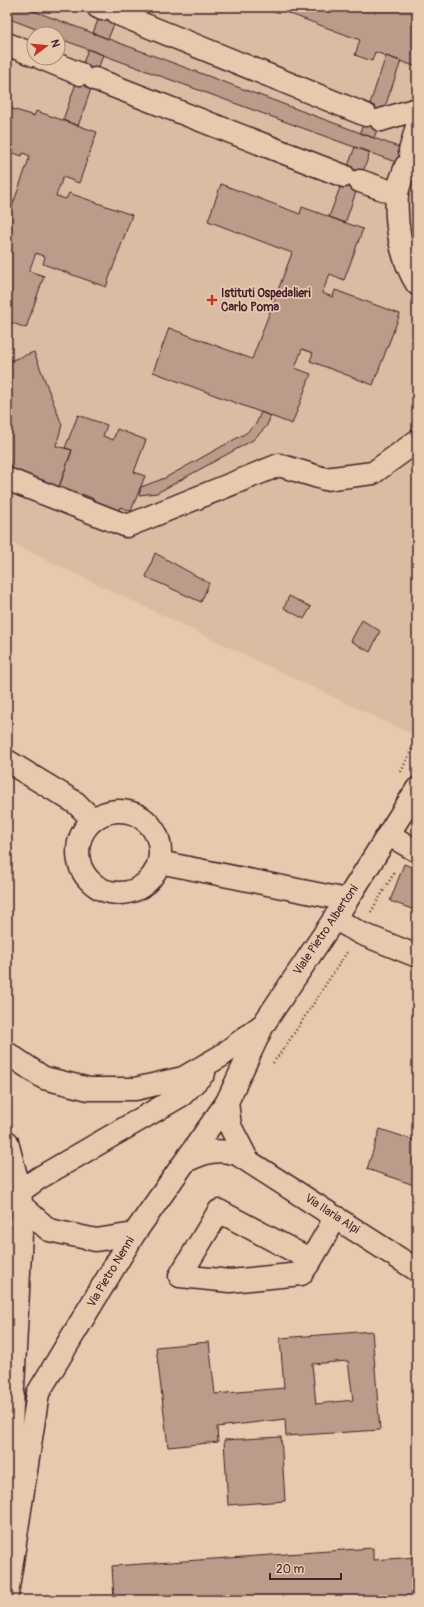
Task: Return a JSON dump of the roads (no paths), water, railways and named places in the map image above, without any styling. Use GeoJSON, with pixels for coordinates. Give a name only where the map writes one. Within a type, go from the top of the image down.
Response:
{"type":"FeatureCollection","features":[{"type":"Feature","properties":{"kind":"street"},"geometry":{"type":"LineString","coordinates":[[106,10],[374,118],[417,109]]}},
{"type":"Feature","properties":{"kind":"street"},"geometry":{"type":"LineString","coordinates":[[7,44],[26,52]]}},
{"type":"Feature","properties":{"kind":"street"},"geometry":{"type":"LineString","coordinates":[[61,66],[352,179],[397,194]]}},
{"type":"Feature","properties":{"kind":"street"},"geometry":{"type":"LineString","coordinates":[[417,126],[397,194],[397,228],[410,274],[417,284]]}},
{"type":"Feature","properties":{"kind":"street"},"geometry":{"type":"LineString","coordinates":[[7,478],[127,526],[279,465],[325,479],[373,473],[417,441]]}},
{"type":"Feature","properties":{"kind":"street"},"geometry":{"type":"LineString","coordinates":[[7,761],[76,803],[93,820]]}},
{"type":"Feature","properties":{"kind":"street","name":"Viale Pietro Albertoni"},"geometry":{"type":"LineString","coordinates":[[263,1025],[347,900],[417,789]]}},
{"type":"Feature","properties":{"kind":"street"},"geometry":{"type":"LineString","coordinates":[[116,811],[127,812],[138,816],[149,825],[156,836],[160,848],[159,862],[154,874],[145,884],[134,890],[122,893],[109,892],[97,887],[87,878],[81,867],[78,854],[80,841],[85,830],[93,820],[104,814],[116,811]]}},
{"type":"Feature","properties":{"kind":"street"},"geometry":{"type":"LineString","coordinates":[[389,835],[417,851]]}},
{"type":"Feature","properties":{"kind":"street"},"geometry":{"type":"LineString","coordinates":[[159,862],[347,900]]}},
{"type":"Feature","properties":{"kind":"street"},"geometry":{"type":"LineString","coordinates":[[334,918],[360,933],[417,956]]}},
{"type":"Feature","properties":{"kind":"street"},"geometry":{"type":"LineString","coordinates":[[7,1053],[44,1078],[89,1089],[135,1089],[183,1078],[221,1056],[263,1025]]}},
{"type":"Feature","properties":{"kind":"street","name":"Via Pietro Nenni"},"geometry":{"type":"LineString","coordinates":[[7,1594],[38,1393],[134,1234],[227,1102],[263,1025]]}},
{"type":"Feature","properties":{"kind":"street"},"geometry":{"type":"LineString","coordinates":[[13,1197],[182,1095],[221,1056]]}},
{"type":"Feature","properties":{"kind":"street","name":"Via Ilaria Alpi"},"geometry":{"type":"LineString","coordinates":[[227,1102],[230,1126],[247,1159]]}},
{"type":"Feature","properties":{"kind":"street"},"geometry":{"type":"LineString","coordinates":[[7,1142],[13,1197],[7,1503]]}},
{"type":"Feature","properties":{"kind":"street","name":"Via Ilaria Alpi"},"geometry":{"type":"LineString","coordinates":[[186,1161],[201,1153],[219,1151],[233,1152],[247,1159],[417,1270]]}},
{"type":"Feature","properties":{"kind":"street"},"geometry":{"type":"LineString","coordinates":[[13,1197],[49,1230],[96,1240],[134,1234]]}},
{"type":"Feature","properties":{"kind":"street"},"geometry":{"type":"LineString","coordinates":[[311,1260],[219,1211],[180,1276],[230,1281],[301,1274],[311,1260],[336,1217]]}},
{"type":"Feature","properties":{"kind":"place","name":"Istituti Ospedalieri Carlo Poma"},"geometry":{"type":"Point","coordinates":[212,300]}}]}
